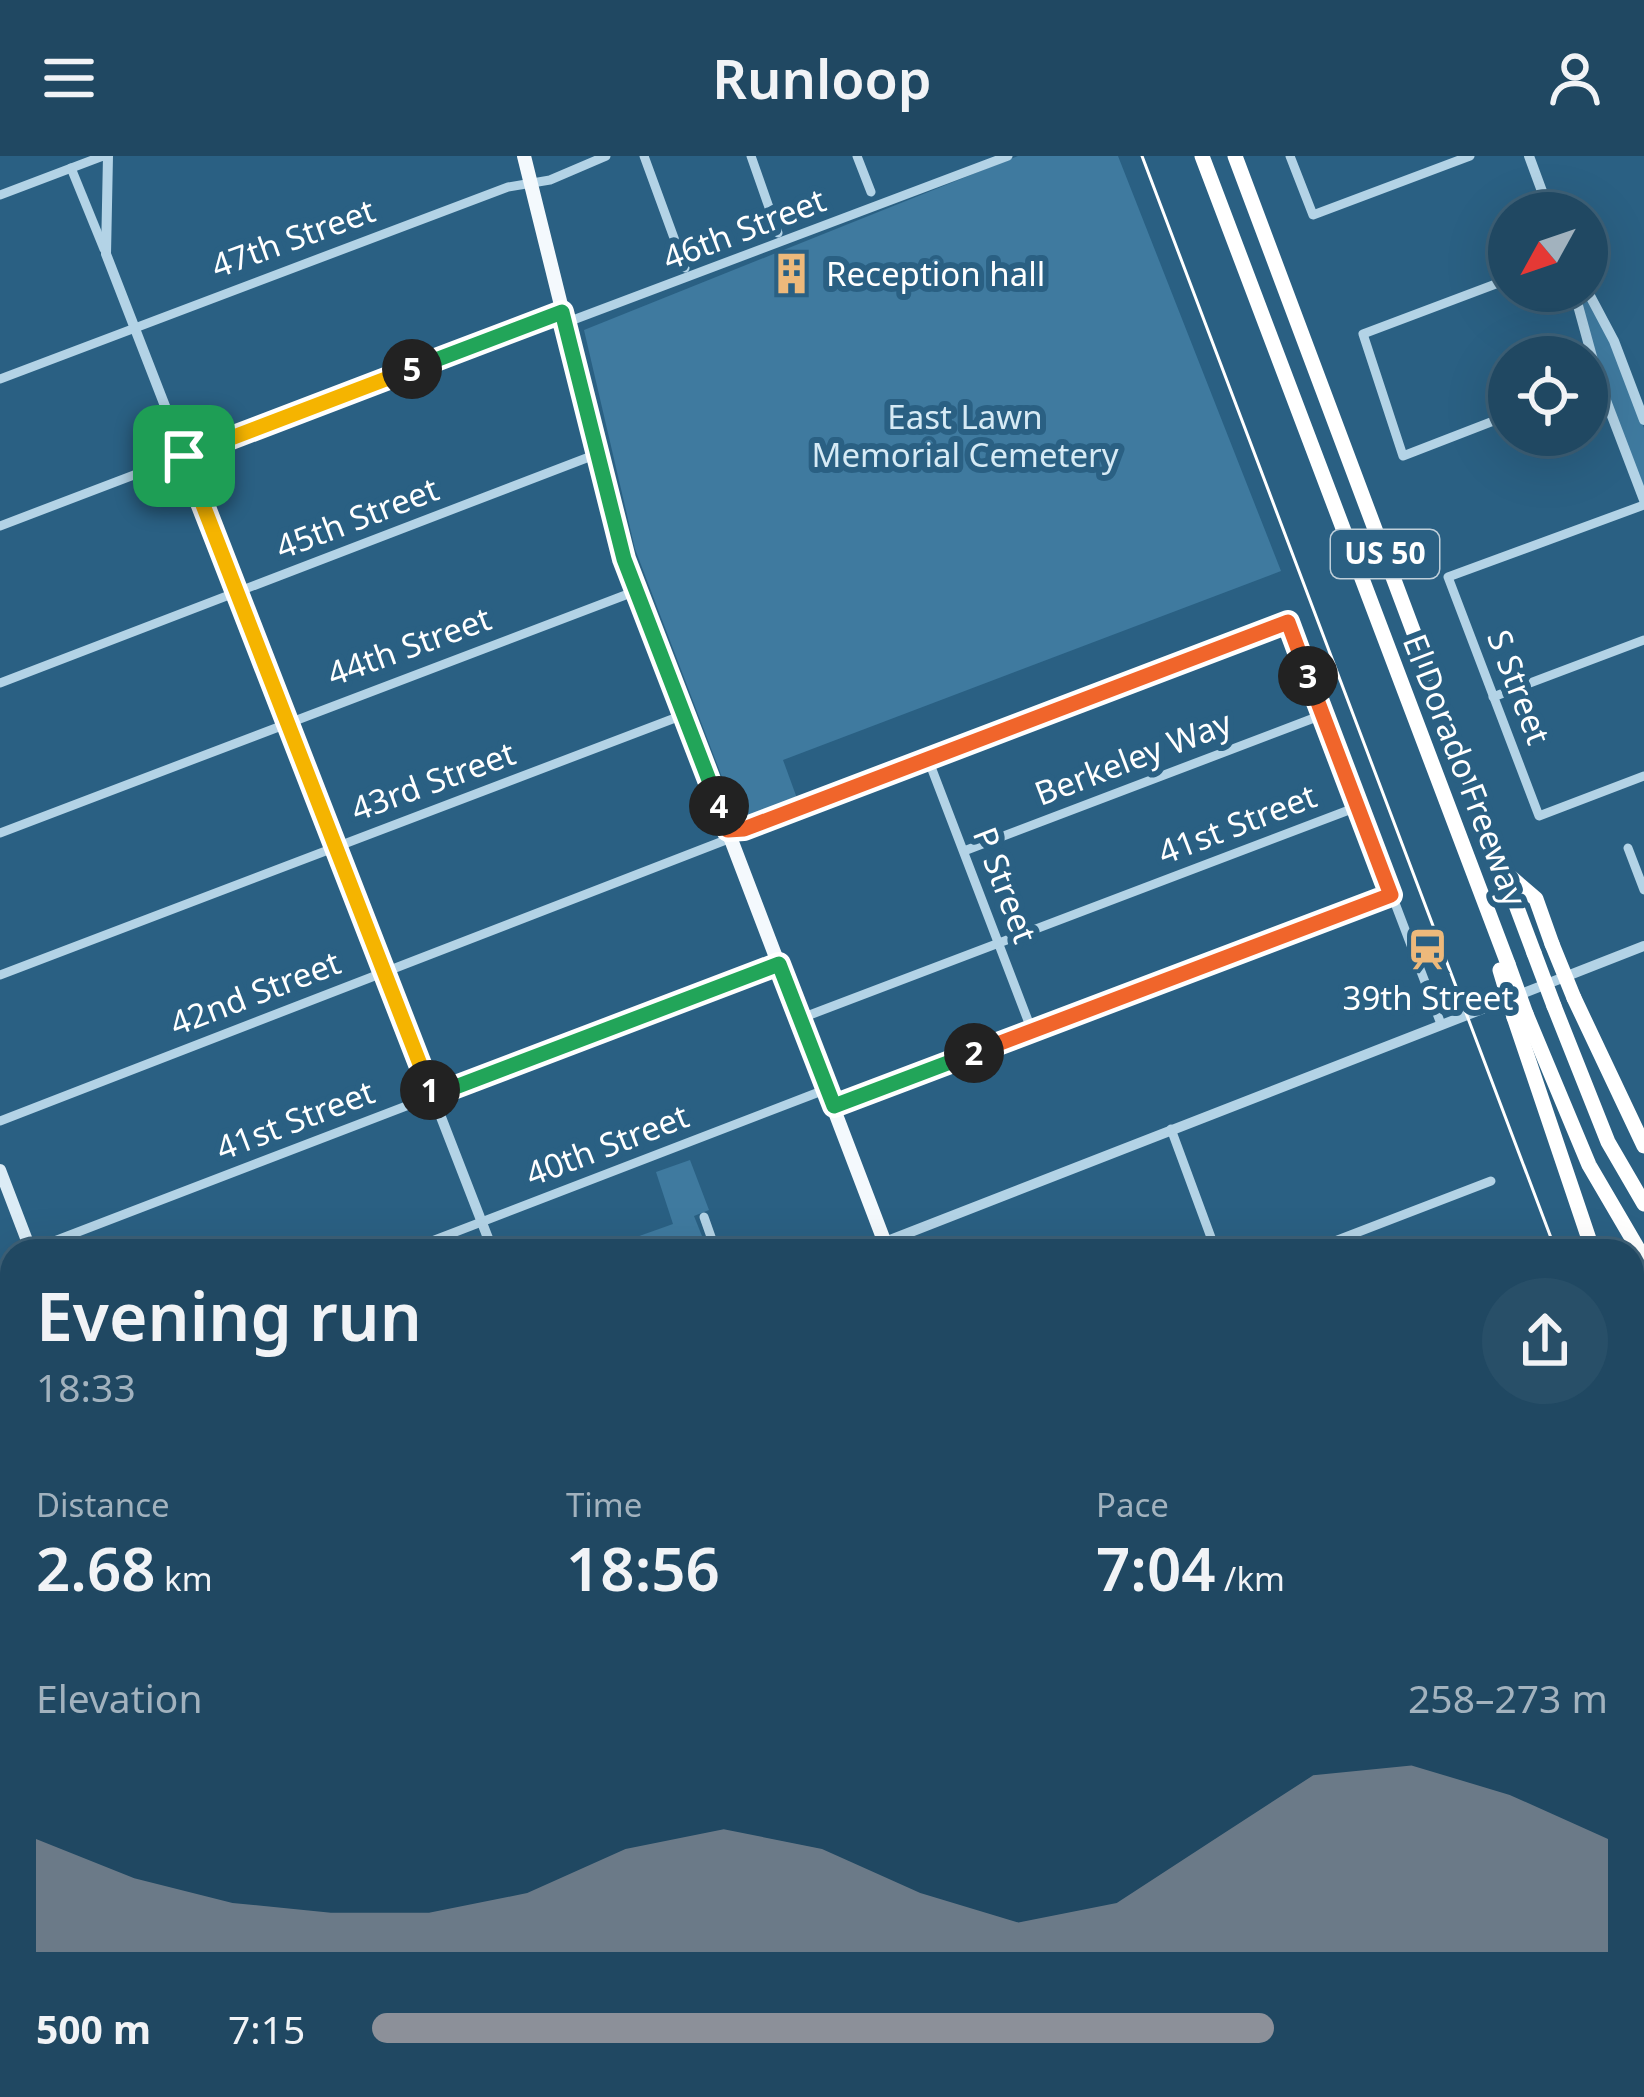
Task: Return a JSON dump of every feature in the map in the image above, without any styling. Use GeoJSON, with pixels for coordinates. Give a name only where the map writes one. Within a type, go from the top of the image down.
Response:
{"type":"FeatureCollection","features":[{"type":"Feature","properties":{"kind":"highway","name":"El Dorado Freeway"},"geometry":{"type":"LineString","coordinates":[[1202,156],[1520,1015]]}},
{"type":"Feature","properties":{"kind":"highway","name":"El Dorado Freeway"},"geometry":{"type":"LineString","coordinates":[[1235,156],[1554,1006],[1608,1142],[1644,1204]]}},
{"type":"Feature","properties":{"kind":"highway"},"geometry":{"type":"LineString","coordinates":[[1503,871],[1536,899],[1574,998],[1644,1145]]}},
{"type":"Feature","properties":{"kind":"highway"},"geometry":{"type":"LineString","coordinates":[[1520,1015],[1589,1239]]}},
{"type":"Feature","properties":{"kind":"highway"},"geometry":{"type":"LineString","coordinates":[[1520,1015],[1589,1165],[1632,1239]]}},
{"type":"Feature","properties":{"kind":"main road"},"geometry":{"type":"LineString","coordinates":[[524,156],[597,454],[636,591],[883,1239]]}},
{"type":"Feature","properties":{"kind":"main road"},"geometry":{"type":"LineString","coordinates":[[0,1172],[26,1239]]}},
{"type":"Feature","properties":{"kind":"street"},"geometry":{"type":"LineString","coordinates":[[0,195],[106,156],[106,254]]}},
{"type":"Feature","properties":{"kind":"street","name":"47th Street"},"geometry":{"type":"LineString","coordinates":[[0,379],[606,156]]}},
{"type":"Feature","properties":{"kind":"street"},"geometry":{"type":"LineString","coordinates":[[644,156],[685,268]]}},
{"type":"Feature","properties":{"kind":"street"},"geometry":{"type":"LineString","coordinates":[[751,156],[778,233]]}},
{"type":"Feature","properties":{"kind":"street"},"geometry":{"type":"LineString","coordinates":[[857,156],[871,192]]}},
{"type":"Feature","properties":{"kind":"street","name":"46th Street"},"geometry":{"type":"LineString","coordinates":[[0,526],[1008,156]]}},
{"type":"Feature","properties":{"kind":"street"},"geometry":{"type":"LineString","coordinates":[[1290,156],[1312,215],[1470,156]]}},
{"type":"Feature","properties":{"kind":"street"},"geometry":{"type":"LineString","coordinates":[[1529,156],[1542,192]]}},
{"type":"Feature","properties":{"kind":"street"},"geometry":{"type":"LineString","coordinates":[[71,168],[488,1239]]}},
{"type":"Feature","properties":{"kind":"street"},"geometry":{"type":"LineString","coordinates":[[1488,287],[1364,334],[1403,456],[1488,423]]}},
{"type":"Feature","properties":{"kind":"street"},"geometry":{"type":"LineString","coordinates":[[1599,312],[1644,420]]}},
{"type":"Feature","properties":{"kind":"street"},"geometry":{"type":"LineString","coordinates":[[1608,419],[1644,502]]}},
{"type":"Feature","properties":{"kind":"street","name":"45th Street"},"geometry":{"type":"LineString","coordinates":[[0,683],[597,454]]}},
{"type":"Feature","properties":{"kind":"street","name":"S Street"},"geometry":{"type":"LineString","coordinates":[[1644,502],[1448,577],[1539,816],[1644,776]]}},
{"type":"Feature","properties":{"kind":"street","name":"44th Street"},"geometry":{"type":"LineString","coordinates":[[0,833],[636,591]]}},
{"type":"Feature","properties":{"kind":"street","name":"42nd Street"},"geometry":{"type":"LineString","coordinates":[[0,1120],[729,834],[1288,622],[1322,715]]}},
{"type":"Feature","properties":{"kind":"street"},"geometry":{"type":"LineString","coordinates":[[1493,697],[1644,640]]}},
{"type":"Feature","properties":{"kind":"street","name":"43rd Street"},"geometry":{"type":"LineString","coordinates":[[0,975],[683,715]]}},
{"type":"Feature","properties":{"kind":"street"},"geometry":{"type":"LineString","coordinates":[[1322,715],[1441,1024]]}},
{"type":"Feature","properties":{"kind":"street","name":"Berkeley Way"},"geometry":{"type":"LineString","coordinates":[[964,851],[1322,715]]}},
{"type":"Feature","properties":{"kind":"street","name":"P Street"},"geometry":{"type":"LineString","coordinates":[[928,759],[1032,1030]]}},
{"type":"Feature","properties":{"kind":"street","name":"41st Street"},"geometry":{"type":"LineString","coordinates":[[799,1019],[1358,808]]}},
{"type":"Feature","properties":{"kind":"street"},"geometry":{"type":"LineString","coordinates":[[1628,848],[1644,890]]}},
{"type":"Feature","properties":{"kind":"street"},"geometry":{"type":"LineString","coordinates":[[834,1106],[1391,895]]}},
{"type":"Feature","properties":{"kind":"street"},"geometry":{"type":"LineString","coordinates":[[903,1239],[1644,946]]}},
{"type":"Feature","properties":{"kind":"street","name":"41st Street"},"geometry":{"type":"LineString","coordinates":[[62,1239],[779,964]]}},
{"type":"Feature","properties":{"kind":"street","name":"40th Street"},"geometry":{"type":"LineString","coordinates":[[437,1239],[827,1089]]}},
{"type":"Feature","properties":{"kind":"street"},"geometry":{"type":"LineString","coordinates":[[1172,1129],[1212,1239]]}},
{"type":"Feature","properties":{"kind":"street"},"geometry":{"type":"LineString","coordinates":[[1340,1239],[1491,1181]]}},
{"type":"Feature","properties":{"kind":"street"},"geometry":{"type":"LineString","coordinates":[[704,1216],[712,1239]]}},
{"type":"Feature","properties":{"kind":"green space","name":"East Lawn Memorial Cemetery"},"geometry":{"type":"Polygon","coordinates":[[[1018,156],[1118,156],[1281,571],[783,760],[798,801],[738,819],[635,549],[584,330],[1018,156]]]}},
{"type":"Feature","properties":{"kind":"green space"},"geometry":{"type":"Polygon","coordinates":[[[1583,312],[1595,312],[1607,336],[1589,336],[1583,312]]]}},
{"type":"Feature","properties":{"kind":"green space"},"geometry":{"type":"Polygon","coordinates":[[[1608,338],[1644,428],[1644,492],[1608,397],[1608,338]]]}},
{"type":"Feature","properties":{"kind":"green space"},"geometry":{"type":"Polygon","coordinates":[[[690,1160],[709,1210],[694,1216],[703,1239],[631,1239],[673,1224],[656,1172],[690,1160]]]}},
{"type":"Feature","properties":{"kind":"tram line"},"geometry":{"type":"LineString","coordinates":[[1142,156],[1551,1239]]}},
{"type":"Feature","properties":{"kind":"place","name":"Reception hall"},"geometry":{"type":"Point","coordinates":[792,274]}},
{"type":"Feature","properties":{"kind":"place","name":"39th Street"},"geometry":{"type":"Point","coordinates":[1428,950]}},
{"type":"Feature","properties":{"kind":"route"},"geometry":{"type":"LineString","coordinates":[[562,312],[624,559],[728,830],[744,829],[1288,622],[1391,895],[834,1106],[779,964],[432,1096],[184,456],[562,312]]}}]}
